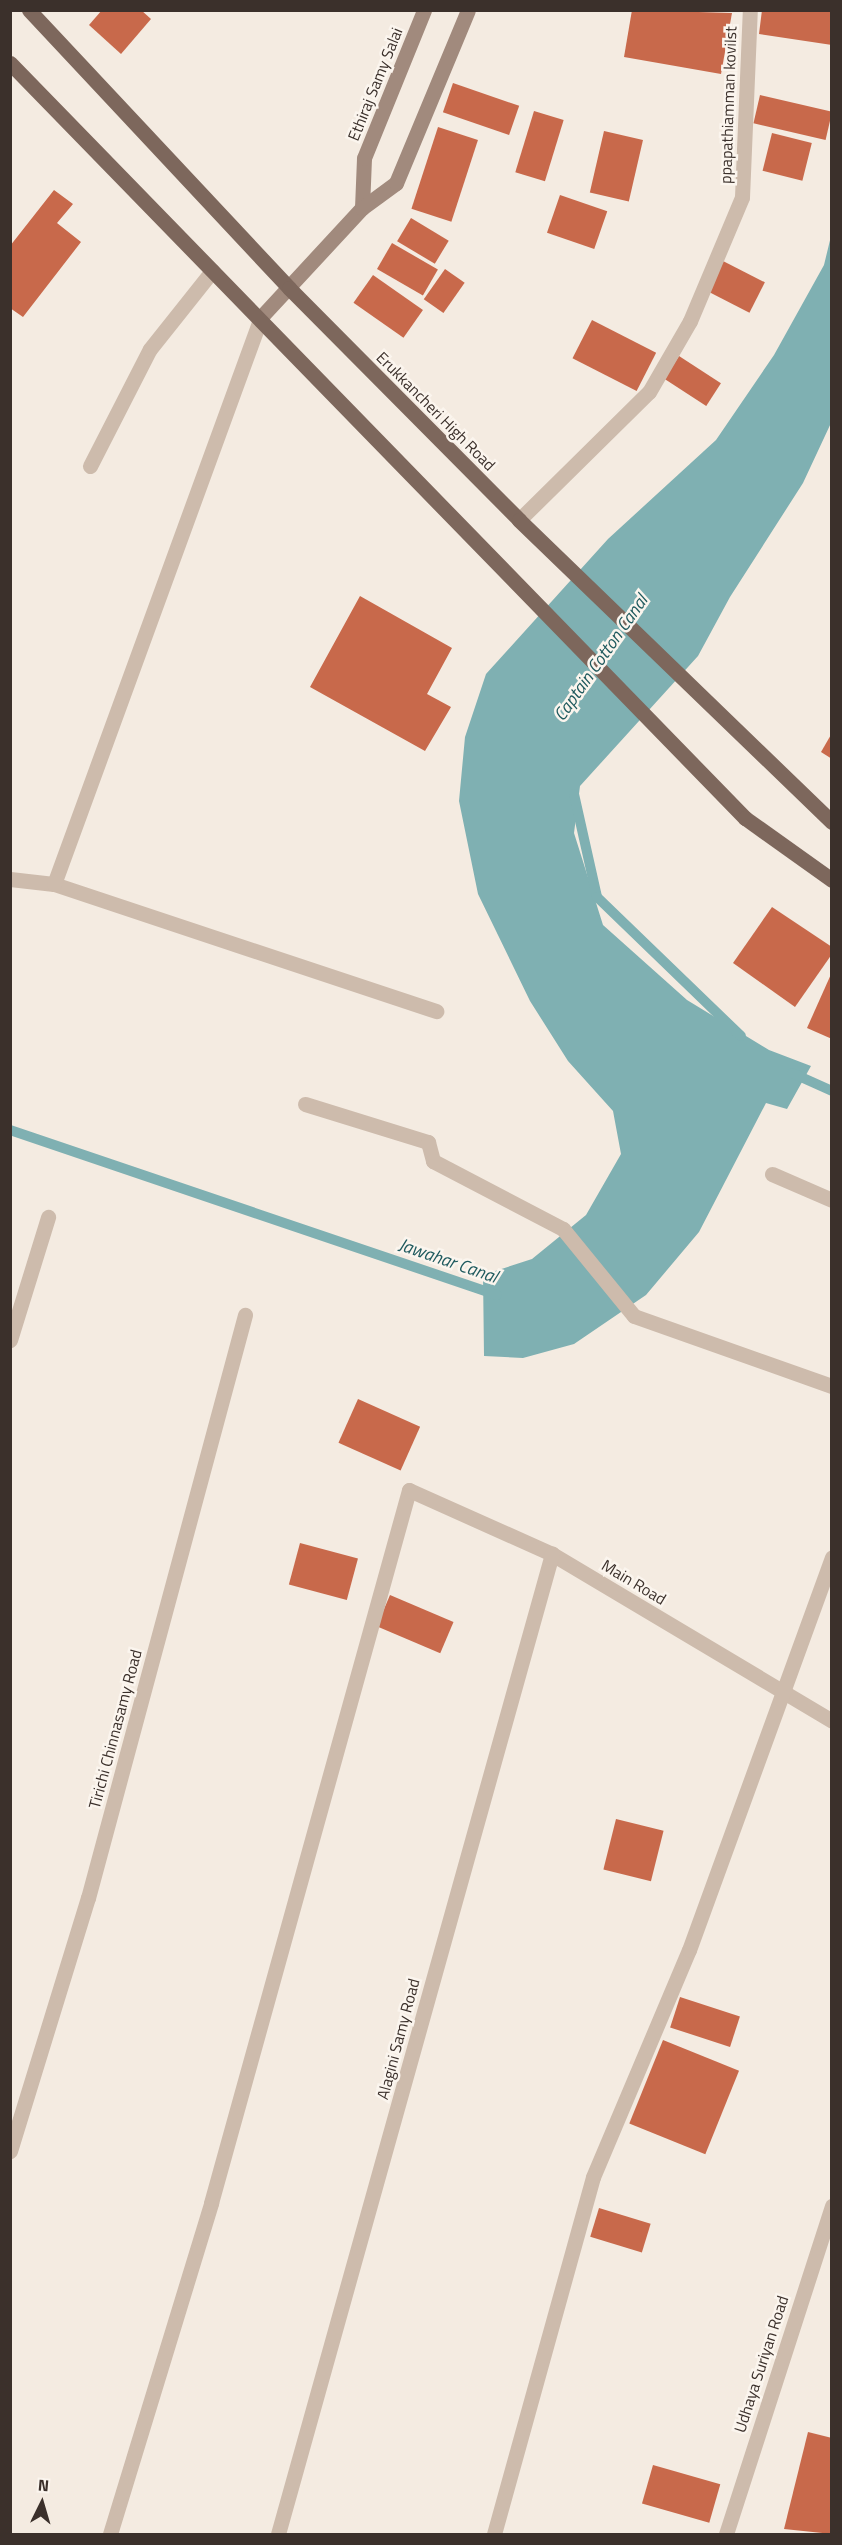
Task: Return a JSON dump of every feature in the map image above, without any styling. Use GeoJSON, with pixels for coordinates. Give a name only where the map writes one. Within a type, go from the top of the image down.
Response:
{"type":"FeatureCollection","features":[{"type":"Feature","properties":{"kind":"main road","name":"Erukkancheri High Road"},"geometry":{"type":"LineString","coordinates":[[28,10],[289,288],[534,535],[831,822]]}},
{"type":"Feature","properties":{"kind":"main road","name":"Ethiraj Samy Salai"},"geometry":{"type":"LineString","coordinates":[[362,208],[364,158],[424,10]]}},
{"type":"Feature","properties":{"kind":"main road"},"geometry":{"type":"LineString","coordinates":[[261,317],[362,208],[396,183],[468,10]]}},
{"type":"Feature","properties":{"kind":"main road"},"geometry":{"type":"LineString","coordinates":[[10,63],[212,271],[261,317],[745,818],[831,880]]}},
{"type":"Feature","properties":{"kind":"street","name":"ppapathiamman kovilst"},"geometry":{"type":"LineString","coordinates":[[519,520],[649,392],[690,321],[742,197],[750,10]]}},
{"type":"Feature","properties":{"kind":"street"},"geometry":{"type":"LineString","coordinates":[[90,466],[150,349],[212,271]]}},
{"type":"Feature","properties":{"kind":"street"},"geometry":{"type":"LineString","coordinates":[[54,884],[261,317]]}},
{"type":"Feature","properties":{"kind":"street"},"geometry":{"type":"LineString","coordinates":[[10,879],[54,884],[436,1011]]}},
{"type":"Feature","properties":{"kind":"street"},"geometry":{"type":"LineString","coordinates":[[305,1104],[428,1142],[433,1161],[562,1228],[634,1316],[831,1386]]}},
{"type":"Feature","properties":{"kind":"street"},"geometry":{"type":"LineString","coordinates":[[772,1174],[831,1200]]}},
{"type":"Feature","properties":{"kind":"street"},"geometry":{"type":"LineString","coordinates":[[10,1340],[48,1217]]}},
{"type":"Feature","properties":{"kind":"street","name":"Tirichi Chinnasamy Road"},"geometry":{"type":"LineString","coordinates":[[10,2151],[88,1898],[245,1315]]}},
{"type":"Feature","properties":{"kind":"street","name":"Main Road"},"geometry":{"type":"LineString","coordinates":[[110,2535],[214,2191],[409,1490],[552,1554],[831,1720]]}},
{"type":"Feature","properties":{"kind":"street","name":"Alagini Samy Road"},"geometry":{"type":"LineString","coordinates":[[278,2535],[552,1554]]}},
{"type":"Feature","properties":{"kind":"street"},"geometry":{"type":"LineString","coordinates":[[494,2535],[593,2177],[689,1950],[831,1557]]}},
{"type":"Feature","properties":{"kind":"street","name":"Udhaya Suriyan Road"},"geometry":{"type":"LineString","coordinates":[[726,2535],[831,2206]]}},
{"type":"Feature","properties":{"kind":"water"},"geometry":{"type":"Polygon","coordinates":[[[831,236],[831,423],[803,483],[730,597],[698,656],[580,786],[574,833],[603,925],[687,1000],[769,1050],[811,1066],[787,1109],[766,1103],[699,1232],[646,1295],[574,1344],[523,1358],[484,1356],[483,1275],[532,1259],[586,1215],[621,1154],[613,1111],[568,1061],[530,1001],[478,894],[459,801],[465,737],[486,674],[608,539],[716,440],[774,355],[824,265],[831,236]]]}},
{"type":"Feature","properties":{"kind":"building"},"geometry":{"type":"Polygon","coordinates":[[[102,10],[141,10],[151,19],[121,54],[89,25],[102,10]]]}},
{"type":"Feature","properties":{"kind":"building"},"geometry":{"type":"Polygon","coordinates":[[[632,10],[732,13],[721,74],[624,57],[632,10]]]}},
{"type":"Feature","properties":{"kind":"building"},"geometry":{"type":"Polygon","coordinates":[[[762,10],[832,10],[832,45],[759,34],[762,10]]]}},
{"type":"Feature","properties":{"kind":"building"},"geometry":{"type":"Polygon","coordinates":[[[453,83],[519,106],[509,135],[443,112],[453,83]]]}},
{"type":"Feature","properties":{"kind":"building"},"geometry":{"type":"Polygon","coordinates":[[[760,95],[832,112],[826,140],[753,123],[760,95]]]}},
{"type":"Feature","properties":{"kind":"building"},"geometry":{"type":"Polygon","coordinates":[[[534,111],[564,120],[545,181],[515,172],[534,111]]]}},
{"type":"Feature","properties":{"kind":"building"},"geometry":{"type":"Polygon","coordinates":[[[438,127],[478,140],[451,222],[411,209],[438,127]]]}},
{"type":"Feature","properties":{"kind":"building"},"geometry":{"type":"Polygon","coordinates":[[[604,131],[643,140],[629,201],[590,192],[604,131]]]}},
{"type":"Feature","properties":{"kind":"building"},"geometry":{"type":"Polygon","coordinates":[[[772,133],[812,143],[802,181],[763,171],[772,133]]]}},
{"type":"Feature","properties":{"kind":"building"},"geometry":{"type":"Polygon","coordinates":[[[54,190],[73,204],[57,223],[81,242],[23,317],[10,308],[10,246],[54,190]]]}},
{"type":"Feature","properties":{"kind":"building"},"geometry":{"type":"Polygon","coordinates":[[[560,195],[607,211],[594,249],[547,233],[560,195]]]}},
{"type":"Feature","properties":{"kind":"building"},"geometry":{"type":"Polygon","coordinates":[[[411,218],[449,241],[435,264],[397,241],[411,218]]]}},
{"type":"Feature","properties":{"kind":"building"},"geometry":{"type":"Polygon","coordinates":[[[392,243],[438,270],[423,295],[377,269],[392,243]]]}},
{"type":"Feature","properties":{"kind":"building"},"geometry":{"type":"Polygon","coordinates":[[[723,261],[765,282],[749,313],[708,291],[723,261]]]}},
{"type":"Feature","properties":{"kind":"building"},"geometry":{"type":"Polygon","coordinates":[[[445,269],[465,283],[443,313],[424,299],[445,269]]]}},
{"type":"Feature","properties":{"kind":"building"},"geometry":{"type":"Polygon","coordinates":[[[373,275],[423,310],[403,338],[353,303],[373,275]]]}},
{"type":"Feature","properties":{"kind":"building"},"geometry":{"type":"Polygon","coordinates":[[[592,320],[656,353],[637,391],[572,358],[592,320]]]}},
{"type":"Feature","properties":{"kind":"building"},"geometry":{"type":"Polygon","coordinates":[[[679,356],[721,383],[706,406],[664,379],[679,356]]]}},
{"type":"Feature","properties":{"kind":"building"},"geometry":{"type":"Polygon","coordinates":[[[360,596],[452,648],[427,694],[451,707],[425,751],[310,687],[360,596]]]}},
{"type":"Feature","properties":{"kind":"building"},"geometry":{"type":"Polygon","coordinates":[[[832,733],[832,759],[821,752],[832,733]]]}},
{"type":"Feature","properties":{"kind":"building"},"geometry":{"type":"Polygon","coordinates":[[[772,907],[832,947],[832,954],[795,1007],[733,963],[772,907]]]}},
{"type":"Feature","properties":{"kind":"building"},"geometry":{"type":"Polygon","coordinates":[[[832,972],[832,1039],[807,1028],[832,972]]]}},
{"type":"Feature","properties":{"kind":"building"},"geometry":{"type":"Polygon","coordinates":[[[358,1399],[420,1427],[401,1471],[338,1443],[358,1399]]]}},
{"type":"Feature","properties":{"kind":"building"},"geometry":{"type":"Polygon","coordinates":[[[300,1543],[358,1559],[347,1600],[289,1585],[300,1543]]]}},
{"type":"Feature","properties":{"kind":"building"},"geometry":{"type":"Polygon","coordinates":[[[390,1595],[454,1622],[440,1653],[377,1626],[390,1595]]]}},
{"type":"Feature","properties":{"kind":"building"},"geometry":{"type":"Polygon","coordinates":[[[616,1819],[664,1831],[651,1881],[603,1869],[616,1819]]]}},
{"type":"Feature","properties":{"kind":"building"},"geometry":{"type":"Polygon","coordinates":[[[680,1997],[740,2016],[730,2047],[670,2027],[680,1997]]]}},
{"type":"Feature","properties":{"kind":"building"},"geometry":{"type":"Polygon","coordinates":[[[663,2040],[739,2071],[705,2154],[629,2123],[663,2040]]]}},
{"type":"Feature","properties":{"kind":"building"},"geometry":{"type":"Polygon","coordinates":[[[599,2208],[651,2224],[642,2252],[590,2237],[599,2208]]]}},
{"type":"Feature","properties":{"kind":"building"},"geometry":{"type":"Polygon","coordinates":[[[808,2432],[832,2438],[832,2534],[784,2529],[808,2432]]]}},
{"type":"Feature","properties":{"kind":"building"},"geometry":{"type":"Polygon","coordinates":[[[653,2465],[720,2484],[709,2523],[642,2503],[653,2465]]]}},
{"type":"Feature","properties":{"kind":"waterway","name":"Captain Cotton Canal"},"geometry":{"type":"LineString","coordinates":[[574,794],[597,897],[741,1036]]}},
{"type":"Feature","properties":{"kind":"waterway"},"geometry":{"type":"LineString","coordinates":[[792,1073],[832,1091]]}},
{"type":"Feature","properties":{"kind":"waterway","name":"Jawahar Canal"},"geometry":{"type":"LineString","coordinates":[[10,1130],[497,1295]]}}]}
